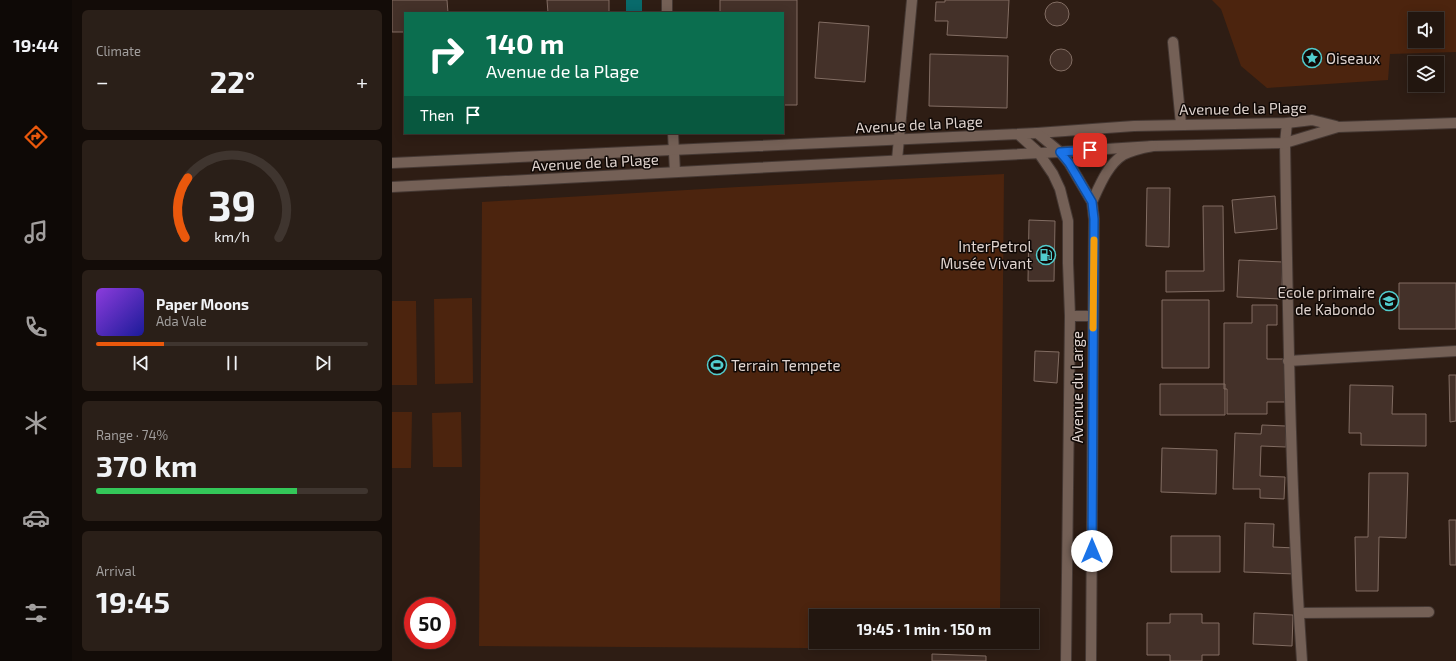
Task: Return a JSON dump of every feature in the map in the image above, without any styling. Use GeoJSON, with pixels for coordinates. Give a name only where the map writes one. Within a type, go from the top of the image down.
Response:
{"type":"FeatureCollection","features":[{"type":"Feature","properties":{"kind":"main road"},"geometry":{"type":"LineString","coordinates":[[667,0],[667,12]]}},
{"type":"Feature","properties":{"kind":"main road"},"geometry":{"type":"LineString","coordinates":[[897,160],[912,0]]}},
{"type":"Feature","properties":{"kind":"main road"},"geometry":{"type":"LineString","coordinates":[[1173,42],[1181,124]]}},
{"type":"Feature","properties":{"kind":"main road","name":"Avenue de la Plage"},"geometry":{"type":"LineString","coordinates":[[392,164],[674,150],[899,141],[1181,124],[1287,123],[1312,120],[1338,127]]}},
{"type":"Feature","properties":{"kind":"main road"},"geometry":{"type":"LineString","coordinates":[[1287,123],[1285,143],[1288,361],[1302,661]]}},
{"type":"Feature","properties":{"kind":"main road"},"geometry":{"type":"LineString","coordinates":[[1338,127],[1456,124]]}},
{"type":"Feature","properties":{"kind":"main road","name":"Avenue de la Plage"},"geometry":{"type":"LineString","coordinates":[[392,187],[1153,146],[1285,143],[1338,127]]}},
{"type":"Feature","properties":{"kind":"main road","name":"Avenue du Large"},"geometry":{"type":"LineString","coordinates":[[1037,133],[1060,152],[1069,163],[1092,202],[1094,219],[1091,661]]}},
{"type":"Feature","properties":{"kind":"main road"},"geometry":{"type":"LineString","coordinates":[[673,134],[676,172]]}},
{"type":"Feature","properties":{"kind":"main road","name":"Avenue du Large"},"geometry":{"type":"LineString","coordinates":[[1018,134],[1038,152],[1053,174],[1060,189],[1068,220],[1070,316],[1066,661]]}},
{"type":"Feature","properties":{"kind":"main road"},"geometry":{"type":"LineString","coordinates":[[1092,202],[1108,170],[1122,156],[1136,150],[1153,146]]}},
{"type":"Feature","properties":{"kind":"main road"},"geometry":{"type":"LineString","coordinates":[[1070,316],[1093,316]]}},
{"type":"Feature","properties":{"kind":"main road"},"geometry":{"type":"LineString","coordinates":[[1288,361],[1456,351]]}},
{"type":"Feature","properties":{"kind":"main road"},"geometry":{"type":"LineString","coordinates":[[1299,614],[1429,612]]}},
{"type":"Feature","properties":{"kind":"shaded area"},"geometry":{"type":"Polygon","coordinates":[[[1212,0],[1456,0],[1456,52],[1390,54],[1388,80],[1267,88],[1241,66],[1221,9],[1212,0]]]}},
{"type":"Feature","properties":{"kind":"shaded area"},"geometry":{"type":"Polygon","coordinates":[[[1004,174],[1000,609],[809,609],[809,648],[479,646],[482,202],[738,187],[1004,174]]]}},
{"type":"Feature","properties":{"kind":"shaded area"},"geometry":{"type":"Polygon","coordinates":[[[472,298],[473,383],[435,384],[434,299],[472,298]]]}},
{"type":"Feature","properties":{"kind":"shaded area"},"geometry":{"type":"Polygon","coordinates":[[[392,301],[416,301],[417,385],[392,385],[392,301]]]}},
{"type":"Feature","properties":{"kind":"shaded area"},"geometry":{"type":"Polygon","coordinates":[[[392,412],[412,412],[411,468],[392,468],[392,412]]]}},
{"type":"Feature","properties":{"kind":"shaded area"},"geometry":{"type":"Polygon","coordinates":[[[461,412],[462,467],[433,467],[432,413],[461,412]]]}},
{"type":"Feature","properties":{"kind":"water"},"geometry":{"type":"Polygon","coordinates":[[[626,0],[642,0],[642,12],[626,12],[626,0]]]}},
{"type":"Feature","properties":{"kind":"building"},"geometry":{"type":"Polygon","coordinates":[[[392,0],[447,0],[448,12],[404,12],[404,32],[392,32],[392,0]]]}},
{"type":"Feature","properties":{"kind":"building"},"geometry":{"type":"Polygon","coordinates":[[[547,0],[609,0],[609,12],[548,12],[547,0]]]}},
{"type":"Feature","properties":{"kind":"building"},"geometry":{"type":"Polygon","coordinates":[[[720,0],[797,0],[797,105],[784,105],[784,12],[720,12],[720,0]]]}},
{"type":"Feature","properties":{"kind":"building"},"geometry":{"type":"Polygon","coordinates":[[[945,0],[1009,0],[1007,38],[947,35],[948,21],[935,21],[936,2],[945,2],[945,0]]]}},
{"type":"Feature","properties":{"kind":"building"},"geometry":{"type":"Polygon","coordinates":[[[1057,2],[1062,3],[1068,9],[1068,19],[1062,25],[1057,26],[1052,25],[1046,19],[1045,14],[1046,9],[1052,3],[1057,2]]]}},
{"type":"Feature","properties":{"kind":"building"},"geometry":{"type":"Polygon","coordinates":[[[819,22],[869,26],[865,82],[815,78],[819,22]]]}},
{"type":"Feature","properties":{"kind":"building"},"geometry":{"type":"Polygon","coordinates":[[[1057,49],[1065,49],[1072,56],[1072,64],[1065,71],[1057,71],[1050,64],[1050,56],[1057,49]]]}},
{"type":"Feature","properties":{"kind":"building"},"geometry":{"type":"Polygon","coordinates":[[[930,54],[1008,56],[1007,108],[929,106],[930,54]]]}},
{"type":"Feature","properties":{"kind":"building"},"geometry":{"type":"Polygon","coordinates":[[[1147,188],[1170,188],[1169,247],[1146,246],[1147,188]]]}},
{"type":"Feature","properties":{"kind":"building"},"geometry":{"type":"Polygon","coordinates":[[[1275,196],[1277,229],[1235,233],[1232,200],[1275,196]]]}},
{"type":"Feature","properties":{"kind":"building"},"geometry":{"type":"Polygon","coordinates":[[[1203,206],[1223,206],[1224,291],[1166,292],[1166,271],[1204,271],[1203,206]]]}},
{"type":"Feature","properties":{"kind":"building"},"geometry":{"type":"Polygon","coordinates":[[[1029,220],[1055,221],[1054,281],[1028,281],[1029,220]]]}},
{"type":"Feature","properties":{"kind":"building"},"geometry":{"type":"Polygon","coordinates":[[[1239,260],[1283,262],[1281,299],[1237,297],[1239,260]]]}},
{"type":"Feature","properties":{"kind":"building"},"geometry":{"type":"Polygon","coordinates":[[[1399,283],[1456,283],[1456,329],[1399,329],[1399,283]]]}},
{"type":"Feature","properties":{"kind":"building"},"geometry":{"type":"Polygon","coordinates":[[[1162,300],[1209,300],[1209,368],[1162,368],[1162,300]]]}},
{"type":"Feature","properties":{"kind":"building"},"geometry":{"type":"Polygon","coordinates":[[[1252,305],[1277,305],[1277,325],[1267,325],[1267,359],[1286,359],[1286,402],[1267,402],[1267,414],[1227,414],[1227,389],[1224,389],[1224,323],[1252,323],[1252,305]]]}},
{"type":"Feature","properties":{"kind":"building"},"geometry":{"type":"Polygon","coordinates":[[[1035,351],[1059,352],[1057,383],[1034,381],[1035,351]]]}},
{"type":"Feature","properties":{"kind":"building"},"geometry":{"type":"Polygon","coordinates":[[[1449,375],[1456,375],[1456,421],[1450,422],[1449,375]]]}},
{"type":"Feature","properties":{"kind":"building"},"geometry":{"type":"Polygon","coordinates":[[[1160,384],[1225,384],[1225,415],[1160,415],[1160,384]]]}},
{"type":"Feature","properties":{"kind":"building"},"geometry":{"type":"Polygon","coordinates":[[[1350,385],[1393,386],[1392,414],[1426,414],[1426,446],[1361,445],[1361,433],[1349,433],[1350,385]]]}},
{"type":"Feature","properties":{"kind":"building"},"geometry":{"type":"Polygon","coordinates":[[[1262,425],[1286,426],[1286,447],[1261,446],[1260,476],[1285,477],[1284,499],[1260,498],[1260,489],[1233,489],[1235,433],[1261,434],[1262,425]]]}},
{"type":"Feature","properties":{"kind":"building"},"geometry":{"type":"Polygon","coordinates":[[[1162,448],[1217,450],[1216,494],[1161,492],[1162,448]]]}},
{"type":"Feature","properties":{"kind":"building"},"geometry":{"type":"Polygon","coordinates":[[[1369,473],[1408,473],[1406,538],[1379,537],[1378,591],[1356,591],[1355,537],[1368,537],[1369,473]]]}},
{"type":"Feature","properties":{"kind":"building"},"geometry":{"type":"Polygon","coordinates":[[[1449,520],[1456,520],[1456,565],[1450,565],[1449,520]]]}},
{"type":"Feature","properties":{"kind":"building"},"geometry":{"type":"Polygon","coordinates":[[[1245,523],[1274,524],[1273,547],[1296,548],[1295,574],[1244,572],[1245,523]]]}},
{"type":"Feature","properties":{"kind":"building"},"geometry":{"type":"Polygon","coordinates":[[[1171,536],[1220,536],[1220,572],[1171,572],[1171,536]]]}},
{"type":"Feature","properties":{"kind":"building"},"geometry":{"type":"Polygon","coordinates":[[[1254,613],[1293,615],[1292,646],[1253,644],[1254,613]]]}},
{"type":"Feature","properties":{"kind":"building"},"geometry":{"type":"Polygon","coordinates":[[[1170,614],[1202,614],[1202,623],[1219,623],[1219,655],[1202,655],[1202,661],[1170,661],[1170,655],[1147,655],[1147,623],[1170,623],[1170,614]]]}},
{"type":"Feature","properties":{"kind":"building"},"geometry":{"type":"Polygon","coordinates":[[[932,654],[986,656],[986,661],[932,661],[932,654]]]}},
{"type":"Feature","properties":{"kind":"slow traffic"},"geometry":{"type":"LineString","coordinates":[[1093,328],[1094,240]]}},
{"type":"Feature","properties":{"kind":"place","name":"Oiseaux"},"geometry":{"type":"Point","coordinates":[1312,58]}},
{"type":"Feature","properties":{"kind":"place","name":"InterPetrol Musée Vivant"},"geometry":{"type":"Point","coordinates":[1046,255]}},
{"type":"Feature","properties":{"kind":"place","name":"Ecole primaire de Kabondo"},"geometry":{"type":"Point","coordinates":[1389,301]}},
{"type":"Feature","properties":{"kind":"place","name":"Terrain Tempete"},"geometry":{"type":"Point","coordinates":[717,365]}},
{"type":"Feature","properties":{"kind":"route"},"geometry":{"type":"LineString","coordinates":[[1090,150],[1060,152],[1069,163],[1092,202],[1094,219],[1092,551]]}}]}
